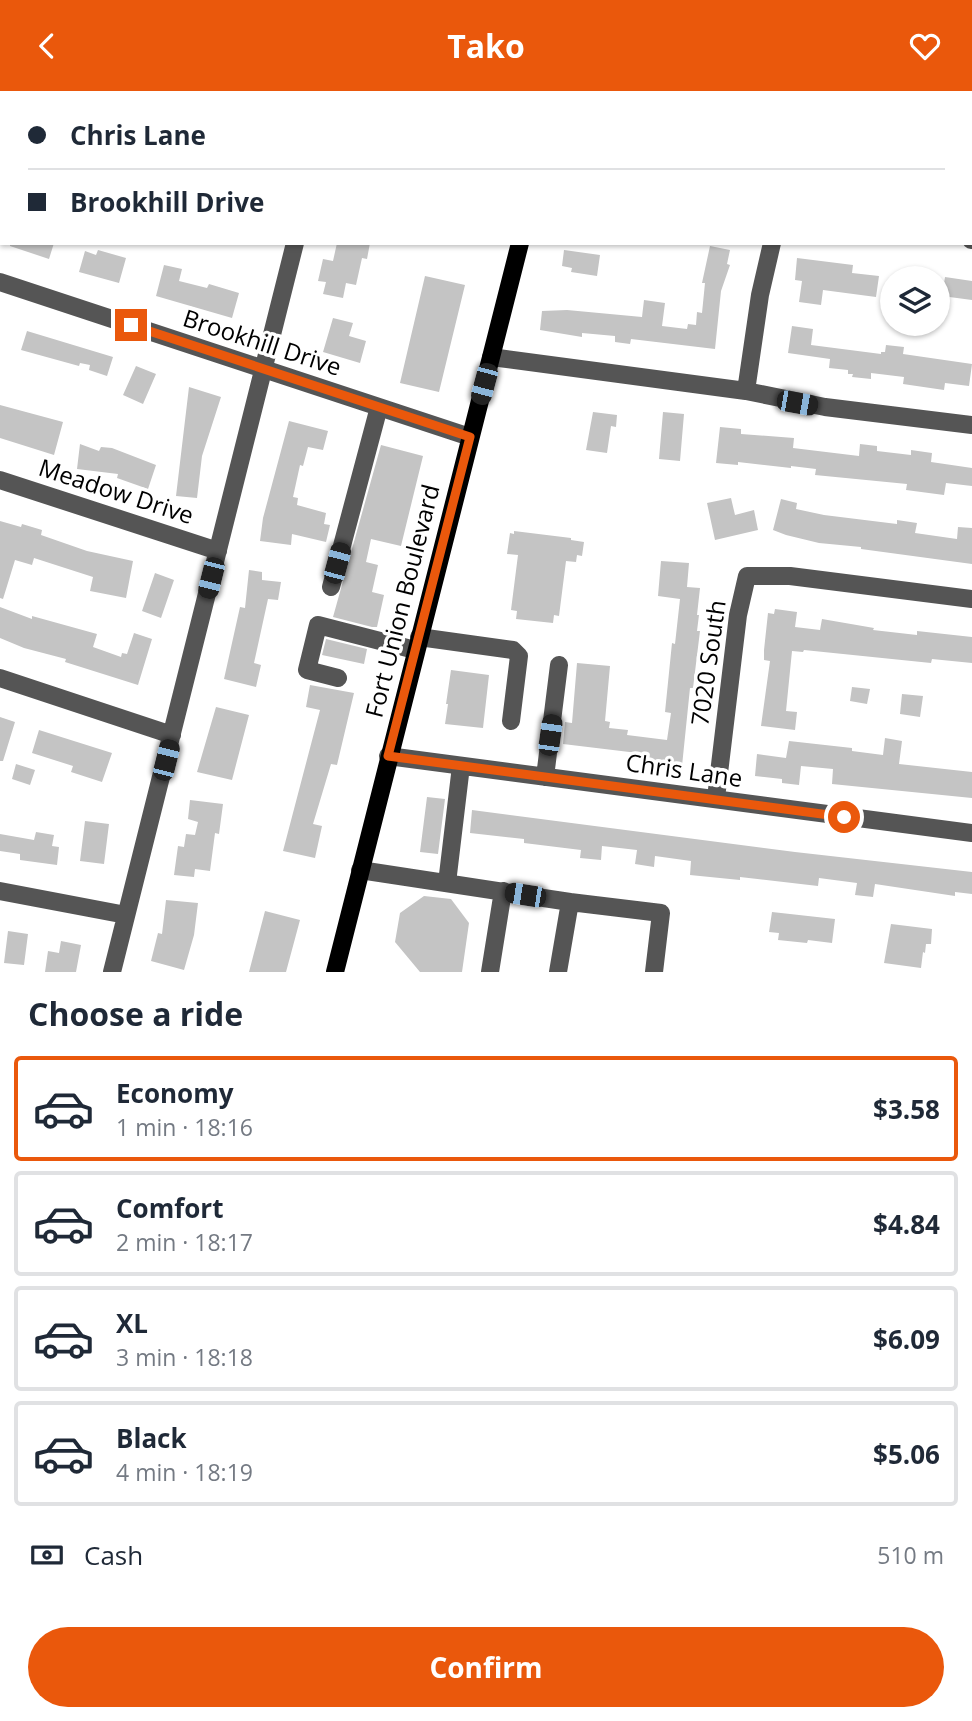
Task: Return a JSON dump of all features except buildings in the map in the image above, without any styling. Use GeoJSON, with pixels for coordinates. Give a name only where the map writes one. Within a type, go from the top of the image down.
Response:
{"type":"FeatureCollection","features":[{"type":"Feature","properties":{"kind":"main road","name":"Fort Union Boulevard"},"geometry":{"type":"LineString","coordinates":[[335,972],[519,245]]}},
{"type":"Feature","properties":{"kind":"street"},"geometry":{"type":"LineString","coordinates":[[112,972],[294,245]]}},
{"type":"Feature","properties":{"kind":"street"},"geometry":{"type":"LineString","coordinates":[[746,391],[760,295],[772,245]]}},
{"type":"Feature","properties":{"kind":"street","name":"Brookhill Drive"},"geometry":{"type":"LineString","coordinates":[[0,282],[470,437]]}},
{"type":"Feature","properties":{"kind":"street"},"geometry":{"type":"LineString","coordinates":[[491,357],[746,391],[825,407],[972,425]]}},
{"type":"Feature","properties":{"kind":"street"},"geometry":{"type":"LineString","coordinates":[[331,587],[379,407]]}},
{"type":"Feature","properties":{"kind":"street","name":"Meadow Drive"},"geometry":{"type":"LineString","coordinates":[[0,479],[218,551]]}},
{"type":"Feature","properties":{"kind":"street","name":"7020 South"},"geometry":{"type":"LineString","coordinates":[[716,798],[738,615],[747,576],[790,576],[972,599]]}},
{"type":"Feature","properties":{"kind":"street"},"geometry":{"type":"LineString","coordinates":[[338,678],[307,670],[318,625],[417,643],[513,650],[519,656],[511,722]]}},
{"type":"Feature","properties":{"kind":"street"},"geometry":{"type":"LineString","coordinates":[[545,777],[559,665]]}},
{"type":"Feature","properties":{"kind":"street"},"geometry":{"type":"LineString","coordinates":[[0,678],[172,735]]}},
{"type":"Feature","properties":{"kind":"street","name":"Chris Lane"},"geometry":{"type":"LineString","coordinates":[[388,756],[972,834]]}},
{"type":"Feature","properties":{"kind":"street"},"geometry":{"type":"LineString","coordinates":[[447,883],[461,766]]}},
{"type":"Feature","properties":{"kind":"street"},"geometry":{"type":"LineString","coordinates":[[360,870],[661,913],[654,972]]}},
{"type":"Feature","properties":{"kind":"street"},"geometry":{"type":"LineString","coordinates":[[0,891],[126,915]]}},
{"type":"Feature","properties":{"kind":"street"},"geometry":{"type":"LineString","coordinates":[[490,972],[503,891]]}},
{"type":"Feature","properties":{"kind":"street"},"geometry":{"type":"LineString","coordinates":[[558,972],[570,902]]}},
{"type":"Feature","properties":{"kind":"route"},"geometry":{"type":"LineString","coordinates":[[131,325],[470,437],[388,756],[844,817]]}}]}
